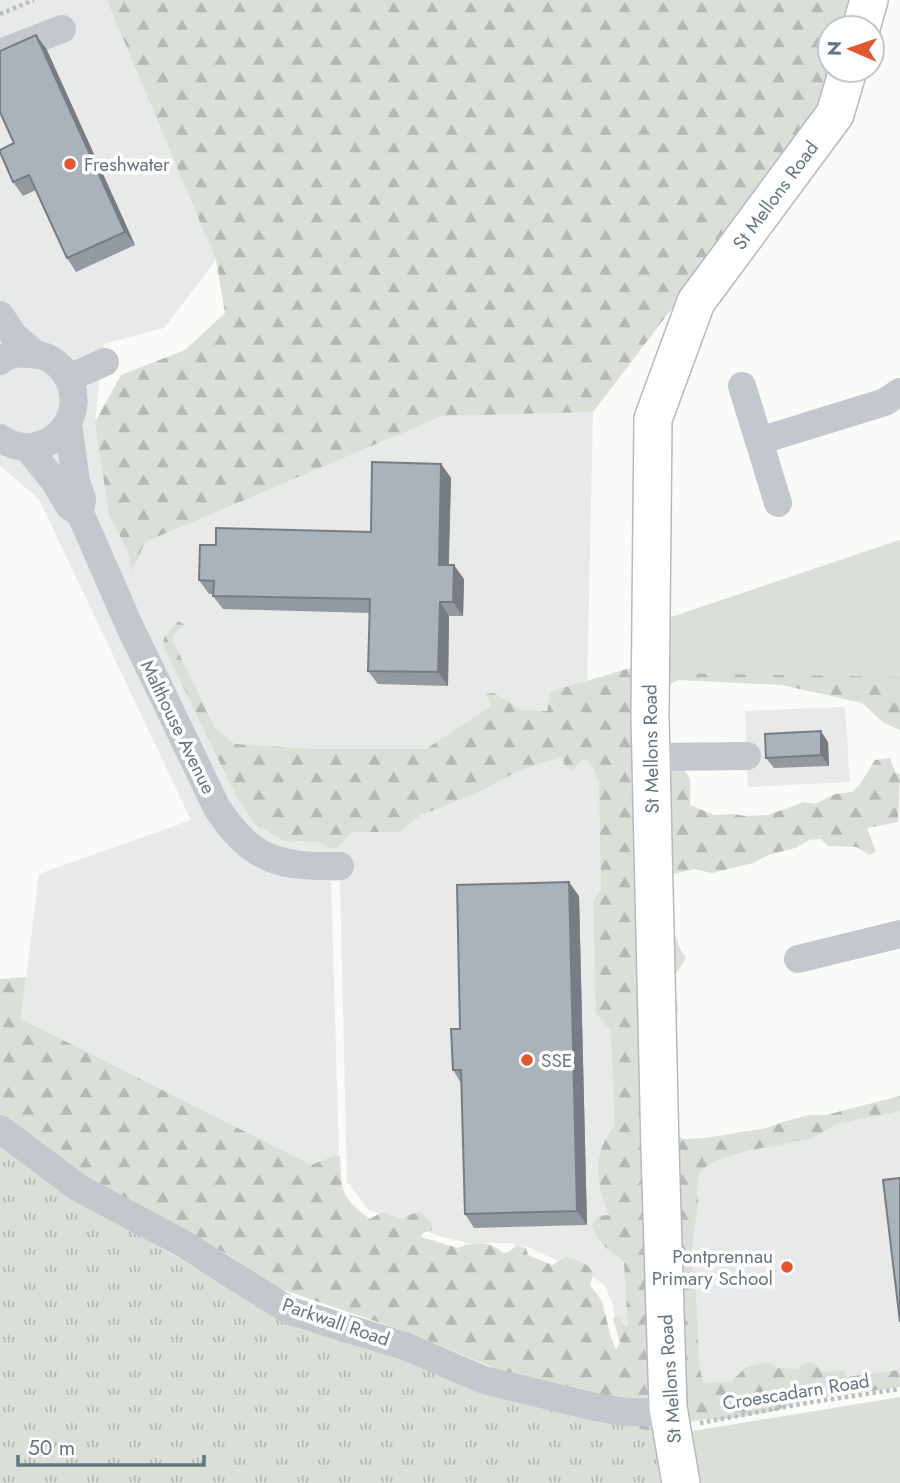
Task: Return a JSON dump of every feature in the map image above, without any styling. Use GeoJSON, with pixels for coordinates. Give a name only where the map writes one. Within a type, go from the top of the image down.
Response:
{"type":"FeatureCollection","features":[{"type":"Feature","properties":{"kind":"main road","name":"St Mellons Road"},"geometry":{"type":"LineString","coordinates":[[681,1483],[682,1419],[650,757],[653,419],[696,302],[835,114],[844,84]]}},
{"type":"Feature","properties":{"kind":"street"},"geometry":{"type":"LineString","coordinates":[[0,53],[62,29]]}},
{"type":"Feature","properties":{"kind":"street"},"geometry":{"type":"LineString","coordinates":[[0,315],[14,336],[35,354]]}},
{"type":"Feature","properties":{"kind":"street"},"geometry":{"type":"LineString","coordinates":[[0,361],[18,354],[35,354],[49,358],[69,379],[105,362]]}},
{"type":"Feature","properties":{"kind":"street","name":"Malthouse Avenue"},"geometry":{"type":"LineString","coordinates":[[69,379],[74,394],[74,410],[68,424],[76,481],[82,499],[80,513],[130,627],[217,808],[233,831],[249,846],[281,862],[340,866]]}},
{"type":"Feature","properties":{"kind":"street"},"geometry":{"type":"LineString","coordinates":[[742,386],[778,503]]}},
{"type":"Feature","properties":{"kind":"street"},"geometry":{"type":"LineString","coordinates":[[760,441],[885,402],[900,392]]}},
{"type":"Feature","properties":{"kind":"street"},"geometry":{"type":"LineString","coordinates":[[8,442],[43,445],[57,436],[68,424]]}},
{"type":"Feature","properties":{"kind":"street","name":"Malthouse Avenue"},"geometry":{"type":"LineString","coordinates":[[8,442],[55,482],[69,506],[80,513]]}},
{"type":"Feature","properties":{"kind":"street"},"geometry":{"type":"LineString","coordinates":[[650,757],[733,763]]}},
{"type":"Feature","properties":{"kind":"street"},"geometry":{"type":"LineString","coordinates":[[798,959],[900,934]]}},
{"type":"Feature","properties":{"kind":"street","name":"Parkwall Road"},"geometry":{"type":"LineString","coordinates":[[0,1129],[79,1188],[182,1242],[290,1311],[405,1346],[484,1380],[595,1407],[682,1419]]}},
{"type":"Feature","properties":{"kind":"path"},"geometry":{"type":"LineString","coordinates":[[0,14],[34,0]]}},
{"type":"Feature","properties":{"kind":"path","name":"Croescadarn Road"},"geometry":{"type":"LineString","coordinates":[[682,1419],[900,1389]]}},
{"type":"Feature","properties":{"kind":"shaded area"},"geometry":{"type":"Polygon","coordinates":[[[0,0],[107,0],[110,3],[216,260],[164,328],[104,344],[95,422],[593,412],[586,738],[613,762],[634,1360],[617,1332],[613,1305],[605,1286],[595,1278],[528,1247],[508,1243],[467,1243],[442,1237],[369,1210],[347,1182],[340,881],[331,881],[340,1188],[217,1119],[21,1019],[39,874],[191,820],[39,499],[0,466],[0,0]]]}},
{"type":"Feature","properties":{"kind":"shaded area"},"geometry":{"type":"Polygon","coordinates":[[[845,707],[850,782],[748,787],[745,711],[845,707]]]}},
{"type":"Feature","properties":{"kind":"shaded area","name":"Pontprennau Primary School"},"geometry":{"type":"Polygon","coordinates":[[[900,1104],[900,1387],[806,1400],[691,1422],[679,1413],[669,1147],[900,1104]]]}},
{"type":"Feature","properties":{"kind":"green space"},"geometry":{"type":"Polygon","coordinates":[[[107,0],[855,0],[851,14],[816,14],[816,84],[828,84],[825,108],[593,412],[442,416],[145,542],[132,571],[127,549],[109,515],[95,422],[121,375],[185,350],[225,313],[216,260],[107,0]]]}},
{"type":"Feature","properties":{"kind":"green space"},"geometry":{"type":"Polygon","coordinates":[[[900,540],[900,730],[884,723],[862,703],[782,685],[679,680],[656,690],[663,620],[900,540]]]}},
{"type":"Feature","properties":{"kind":"green space"},"geometry":{"type":"Polygon","coordinates":[[[900,540],[900,677],[657,673],[663,620],[900,540]]]}},
{"type":"Feature","properties":{"kind":"green space"},"geometry":{"type":"Polygon","coordinates":[[[178,621],[185,625],[173,635],[173,641],[215,729],[235,744],[314,749],[426,749],[490,707],[487,694],[494,693],[521,710],[547,711],[551,693],[556,690],[644,664],[644,700],[679,764],[690,778],[690,805],[714,815],[768,815],[804,802],[815,804],[835,794],[852,792],[859,786],[875,760],[890,758],[895,772],[900,775],[898,822],[867,828],[876,852],[869,855],[857,847],[828,846],[821,839],[809,840],[753,863],[712,873],[694,869],[670,875],[674,929],[686,958],[669,985],[678,1003],[677,1016],[669,1032],[674,1132],[683,1139],[767,1128],[809,1115],[826,1115],[900,1096],[900,1111],[836,1124],[813,1138],[746,1151],[714,1161],[700,1171],[691,1256],[696,1292],[699,1364],[703,1383],[731,1382],[745,1368],[767,1362],[777,1368],[798,1369],[805,1363],[813,1363],[823,1372],[845,1370],[847,1377],[899,1370],[900,1387],[806,1400],[774,1411],[719,1420],[686,1421],[651,1391],[647,1397],[649,1414],[657,1433],[513,1398],[518,1378],[410,1333],[275,1287],[227,1254],[144,1211],[68,1165],[0,1117],[0,979],[26,977],[21,1019],[311,1165],[340,1156],[344,1193],[353,1205],[370,1219],[382,1212],[403,1219],[420,1212],[431,1222],[432,1230],[423,1233],[421,1237],[458,1248],[475,1243],[487,1244],[503,1253],[509,1252],[517,1245],[526,1248],[528,1255],[552,1265],[566,1257],[587,1265],[592,1273],[590,1285],[602,1301],[616,1350],[620,1343],[613,1318],[619,1316],[624,1325],[628,1326],[624,1262],[603,1245],[591,1227],[598,1216],[609,1215],[601,1192],[598,1169],[602,1147],[615,1126],[611,1030],[596,1014],[593,901],[601,891],[599,782],[593,767],[587,760],[582,760],[572,771],[564,764],[563,758],[543,762],[419,816],[400,832],[352,832],[337,848],[328,848],[319,842],[283,840],[255,824],[236,796],[163,645],[164,638],[178,621]]]}},
{"type":"Feature","properties":{"kind":"green space"},"geometry":{"type":"Polygon","coordinates":[[[0,1140],[90,1206],[299,1329],[402,1355],[657,1433],[670,1483],[0,1483],[0,1140]]]}},
{"type":"Feature","properties":{"kind":"green space"},"geometry":{"type":"Polygon","coordinates":[[[900,1397],[900,1483],[689,1483],[685,1451],[693,1431],[900,1397]]]}},
{"type":"Feature","properties":{"kind":"building"},"geometry":{"type":"Polygon","coordinates":[[[36,35],[125,232],[67,258],[29,175],[13,182],[0,152],[14,143],[0,112],[0,51],[36,35]]]}},
{"type":"Feature","properties":{"kind":"building"},"geometry":{"type":"Polygon","coordinates":[[[372,462],[441,464],[439,565],[454,565],[453,602],[440,602],[438,672],[368,671],[370,599],[213,596],[214,581],[199,580],[200,545],[216,545],[216,528],[371,532],[372,462]]]}},
{"type":"Feature","properties":{"kind":"building"},"geometry":{"type":"Polygon","coordinates":[[[821,731],[821,755],[766,758],[765,734],[821,731]]]}},
{"type":"Feature","properties":{"kind":"building"},"geometry":{"type":"Polygon","coordinates":[[[569,882],[577,1211],[465,1214],[461,1070],[453,1070],[451,1029],[460,1029],[457,885],[569,882]]]}},
{"type":"Feature","properties":{"kind":"building"},"geometry":{"type":"Polygon","coordinates":[[[900,1178],[900,1322],[883,1180],[900,1178]]]}},
{"type":"Feature","properties":{"kind":"place","name":"Freshwater"},"geometry":{"type":"Point","coordinates":[70,164]}},
{"type":"Feature","properties":{"kind":"place","name":"SSE"},"geometry":{"type":"Point","coordinates":[527,1060]}},
{"type":"Feature","properties":{"kind":"place","name":"Pontprennau Primary School"},"geometry":{"type":"Point","coordinates":[787,1267]}}]}
